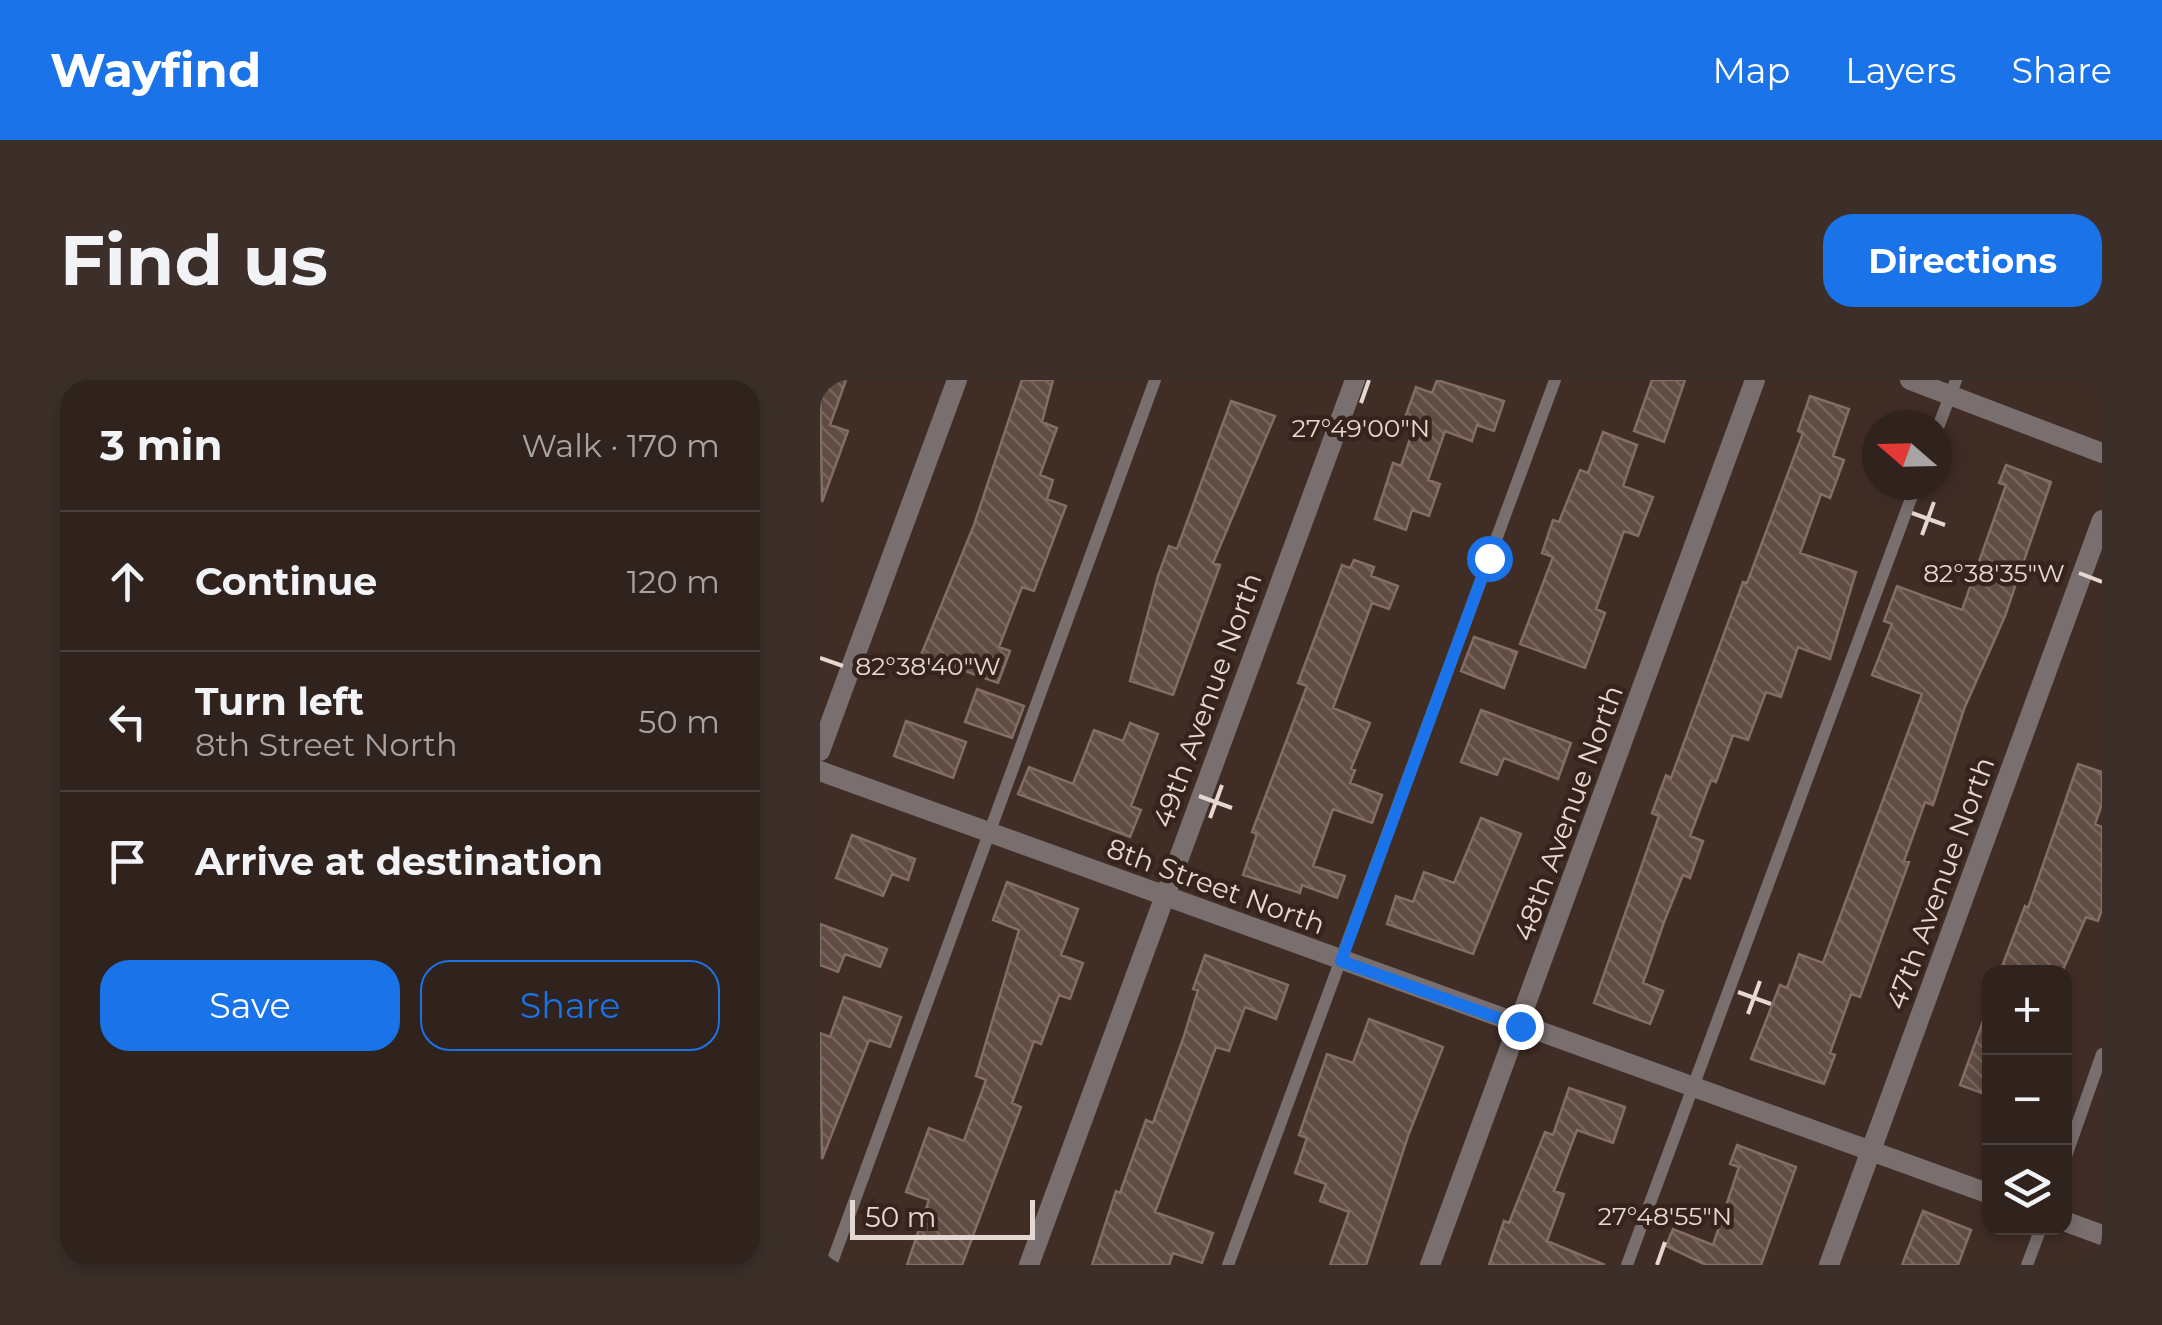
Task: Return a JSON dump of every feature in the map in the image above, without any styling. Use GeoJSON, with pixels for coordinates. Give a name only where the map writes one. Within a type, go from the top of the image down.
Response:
{"type":"FeatureCollection","features":[{"type":"Feature","properties":{"kind":"street"},"geometry":{"type":"LineString","coordinates":[[820,751],[957,380]]}},
{"type":"Feature","properties":{"kind":"street","name":"49th Avenue North"},"geometry":{"type":"LineString","coordinates":[[1028,1265],[1354,380]]}},
{"type":"Feature","properties":{"kind":"street","name":"48th Avenue North"},"geometry":{"type":"LineString","coordinates":[[1430,1265],[1755,380]]}},
{"type":"Feature","properties":{"kind":"street"},"geometry":{"type":"LineString","coordinates":[[1910,380],[1954,387],[2102,453]]}},
{"type":"Feature","properties":{"kind":"street","name":"47th Avenue North"},"geometry":{"type":"LineString","coordinates":[[1829,1265],[2102,520]]}},
{"type":"Feature","properties":{"kind":"street","name":"8th Street North"},"geometry":{"type":"LineString","coordinates":[[820,770],[1982,1191]]}},
{"type":"Feature","properties":{"kind":"street"},"geometry":{"type":"LineString","coordinates":[[2072,1224],[2102,1235]]}},
{"type":"Feature","properties":{"kind":"lane"},"geometry":{"type":"LineString","coordinates":[[831,1265],[1155,380]]}},
{"type":"Feature","properties":{"kind":"lane"},"geometry":{"type":"LineString","coordinates":[[1228,1265],[1554,380]]}},
{"type":"Feature","properties":{"kind":"lane"},"geometry":{"type":"LineString","coordinates":[[1627,1265],[1910,500]]}},
{"type":"Feature","properties":{"kind":"lane"},"geometry":{"type":"LineString","coordinates":[[2070,1145],[2102,1054]]}},
{"type":"Feature","properties":{"kind":"lane"},"geometry":{"type":"LineString","coordinates":[[2027,1265],[2038,1235]]}},
{"type":"Feature","properties":{"kind":"building"},"geometry":{"type":"Polygon","coordinates":[[[820,380],[846,380],[830,425],[848,431],[822,502],[820,380]]]}},
{"type":"Feature","properties":{"kind":"building"},"geometry":{"type":"Polygon","coordinates":[[[1022,380],[1053,380],[1042,422],[1057,428],[1040,475],[1053,480],[1047,499],[1066,506],[1034,591],[1022,587],[999,647],[1010,651],[998,683],[921,655],[974,525],[1022,380]]]}},
{"type":"Feature","properties":{"kind":"building"},"geometry":{"type":"Polygon","coordinates":[[[1437,380],[1504,401],[1494,431],[1477,425],[1472,441],[1445,431],[1428,480],[1440,484],[1429,516],[1412,510],[1406,530],[1375,519],[1393,463],[1401,466],[1416,421],[1405,418],[1416,387],[1432,393],[1437,380]]]}},
{"type":"Feature","properties":{"kind":"building"},"geometry":{"type":"Polygon","coordinates":[[[1652,380],[1685,380],[1664,442],[1634,431],[1652,380]]]}},
{"type":"Feature","properties":{"kind":"building"},"geometry":{"type":"Polygon","coordinates":[[[1810,396],[1849,409],[1833,456],[1844,460],[1830,498],[1821,494],[1800,553],[1856,572],[1830,659],[1798,647],[1781,697],[1766,692],[1748,740],[1733,735],[1716,782],[1711,780],[1690,836],[1703,841],[1690,878],[1683,875],[1643,983],[1663,991],[1650,1024],[1594,1003],[1659,816],[1652,813],[1666,775],[1671,778],[1743,582],[1747,583],[1803,433],[1798,431],[1810,396]]]}},
{"type":"Feature","properties":{"kind":"building"},"geometry":{"type":"Polygon","coordinates":[[[1231,401],[1275,416],[1213,563],[1220,565],[1173,695],[1130,681],[1158,576],[1169,546],[1177,549],[1231,401]]]}},
{"type":"Feature","properties":{"kind":"building"},"geometry":{"type":"Polygon","coordinates":[[[1603,432],[1637,445],[1623,486],[1653,497],[1638,536],[1624,531],[1596,609],[1605,613],[1585,668],[1520,644],[1553,557],[1542,553],[1553,520],[1559,522],[1580,470],[1588,473],[1603,432]]]}},
{"type":"Feature","properties":{"kind":"building"},"geometry":{"type":"Polygon","coordinates":[[[2006,465],[2051,482],[2005,616],[1964,709],[1933,805],[1925,802],[1904,861],[1909,862],[1860,997],[1851,994],[1830,1053],[1835,1055],[1824,1084],[1751,1059],[1780,985],[1787,988],[1799,954],[1823,963],[1922,694],[1872,675],[1892,624],[1884,621],[1897,586],[1962,610],[2006,485],[1999,483],[2006,465]]]}},
{"type":"Feature","properties":{"kind":"building"},"geometry":{"type":"Polygon","coordinates":[[[1354,560],[1374,567],[1371,576],[1398,586],[1389,609],[1372,603],[1333,708],[1370,723],[1351,769],[1355,770],[1350,783],[1382,795],[1372,823],[1333,809],[1313,866],[1345,876],[1337,898],[1302,885],[1300,893],[1243,875],[1257,834],[1252,832],[1307,686],[1298,683],[1342,565],[1350,568],[1354,560]]]}},
{"type":"Feature","properties":{"kind":"building"},"geometry":{"type":"Polygon","coordinates":[[[1474,637],[1517,652],[1504,688],[1461,671],[1474,637]]]}},
{"type":"Feature","properties":{"kind":"building"},"geometry":{"type":"Polygon","coordinates":[[[977,689],[1024,706],[1012,738],[965,722],[977,689]]]}},
{"type":"Feature","properties":{"kind":"building"},"geometry":{"type":"Polygon","coordinates":[[[1481,710],[1571,743],[1558,779],[1504,758],[1497,775],[1461,762],[1481,710]]]}},
{"type":"Feature","properties":{"kind":"building"},"geometry":{"type":"Polygon","coordinates":[[[906,721],[966,742],[953,778],[894,756],[906,721]]]}},
{"type":"Feature","properties":{"kind":"building"},"geometry":{"type":"Polygon","coordinates":[[[1130,723],[1158,734],[1131,806],[1141,810],[1130,837],[1018,794],[1029,767],[1073,784],[1094,730],[1123,741],[1130,723]]]}},
{"type":"Feature","properties":{"kind":"building"},"geometry":{"type":"Polygon","coordinates":[[[2078,764],[2102,772],[2102,804],[2095,824],[2102,827],[2102,909],[2098,921],[2086,917],[2065,965],[2003,965],[2025,906],[2028,908],[2078,764]]]}},
{"type":"Feature","properties":{"kind":"building"},"geometry":{"type":"Polygon","coordinates":[[[1481,818],[1521,834],[1473,954],[1387,924],[1396,896],[1413,902],[1424,872],[1454,883],[1481,818]]]}},
{"type":"Feature","properties":{"kind":"building"},"geometry":{"type":"Polygon","coordinates":[[[852,835],[915,859],[908,880],[892,874],[883,896],[836,878],[852,835]]]}},
{"type":"Feature","properties":{"kind":"building"},"geometry":{"type":"Polygon","coordinates":[[[1007,882],[1078,909],[1061,955],[1083,963],[1070,999],[1059,995],[1041,1044],[1034,1041],[1012,1103],[1021,1107],[962,1265],[907,1265],[929,1200],[906,1192],[929,1128],[964,1141],[986,1080],[976,1076],[1019,930],[993,920],[1007,882]]]}},
{"type":"Feature","properties":{"kind":"building"},"geometry":{"type":"Polygon","coordinates":[[[820,924],[887,949],[880,967],[845,954],[838,972],[820,965],[820,924]]]}},
{"type":"Feature","properties":{"kind":"building"},"geometry":{"type":"Polygon","coordinates":[[[1205,955],[1288,985],[1276,1019],[1245,1007],[1229,1051],[1216,1047],[1155,1212],[1213,1233],[1202,1263],[1173,1253],[1169,1265],[1092,1265],[1116,1191],[1120,1193],[1146,1120],[1153,1123],[1184,1036],[1198,990],[1193,989],[1205,955]]]}},
{"type":"Feature","properties":{"kind":"building"},"geometry":{"type":"Polygon","coordinates":[[[844,997],[901,1017],[890,1047],[869,1040],[822,1159],[820,1033],[830,1037],[844,997]]]}},
{"type":"Feature","properties":{"kind":"building"},"geometry":{"type":"Polygon","coordinates":[[[1369,1019],[1443,1047],[1408,1136],[1366,1265],[1330,1265],[1349,1212],[1320,1201],[1326,1184],[1295,1173],[1307,1138],[1299,1135],[1327,1054],[1353,1063],[1369,1019]]]}},
{"type":"Feature","properties":{"kind":"building"},"geometry":{"type":"Polygon","coordinates":[[[1982,1024],[1982,1093],[1960,1085],[1982,1024]]]}},
{"type":"Feature","properties":{"kind":"building"},"geometry":{"type":"Polygon","coordinates":[[[1569,1088],[1625,1107],[1613,1143],[1577,1130],[1554,1191],[1564,1194],[1547,1241],[1605,1265],[1489,1265],[1504,1221],[1509,1223],[1545,1132],[1553,1135],[1569,1088]]]}},
{"type":"Feature","properties":{"kind":"building"},"geometry":{"type":"Polygon","coordinates":[[[1737,1145],[1796,1167],[1761,1265],[1706,1265],[1666,1246],[1673,1229],[1713,1245],[1739,1167],[1730,1164],[1737,1145]]]}},
{"type":"Feature","properties":{"kind":"building"},"geometry":{"type":"Polygon","coordinates":[[[1923,1211],[1971,1230],[1958,1265],[1902,1265],[1923,1211]]]}},
{"type":"Feature","properties":{"kind":"route"},"geometry":{"type":"LineString","coordinates":[[1489,558],[1341,961],[1520,1026]]}}]}
